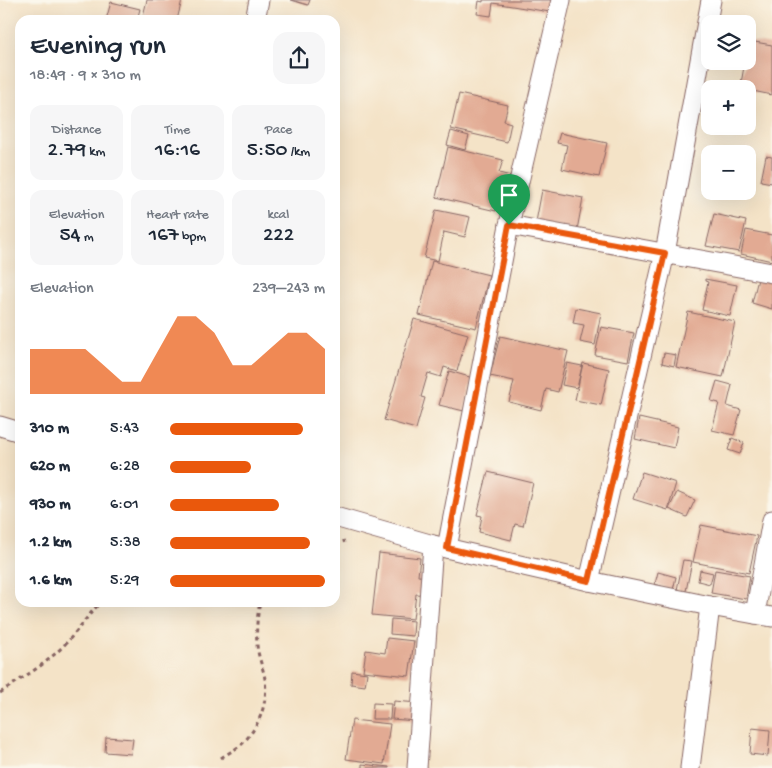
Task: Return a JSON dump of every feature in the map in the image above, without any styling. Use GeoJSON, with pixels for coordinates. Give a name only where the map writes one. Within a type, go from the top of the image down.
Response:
{"type":"FeatureCollection","features":[{"type":"Feature","properties":{"kind":"street"},"geometry":{"type":"LineString","coordinates":[[256,15],[259,0]]}},
{"type":"Feature","properties":{"kind":"street"},"geometry":{"type":"LineString","coordinates":[[417,768],[440,546],[509,225],[561,0]]}},
{"type":"Feature","properties":{"kind":"street"},"geometry":{"type":"LineString","coordinates":[[589,581],[665,253],[711,0]]}},
{"type":"Feature","properties":{"kind":"street"},"geometry":{"type":"LineString","coordinates":[[509,225],[772,273]]}},
{"type":"Feature","properties":{"kind":"street"},"geometry":{"type":"LineString","coordinates":[[0,426],[15,430]]}},
{"type":"Feature","properties":{"kind":"street"},"geometry":{"type":"LineString","coordinates":[[340,518],[440,546],[589,581],[764,615],[772,520]]}},
{"type":"Feature","properties":{"kind":"street"},"geometry":{"type":"LineString","coordinates":[[690,768],[710,606]]}},
{"type":"Feature","properties":{"kind":"path"},"geometry":{"type":"LineString","coordinates":[[0,693],[57,653],[97,607]]}},
{"type":"Feature","properties":{"kind":"path"},"geometry":{"type":"LineString","coordinates":[[221,758],[242,744],[254,728],[263,710],[266,694],[257,646],[259,607]]}},
{"type":"Feature","properties":{"kind":"building"},"geometry":{"type":"Polygon","coordinates":[[[147,0],[182,0],[178,15],[143,15],[147,0]]]}},
{"type":"Feature","properties":{"kind":"building"},"geometry":{"type":"Polygon","coordinates":[[[291,0],[310,0],[308,5],[291,0]]]}},
{"type":"Feature","properties":{"kind":"building"},"geometry":{"type":"Polygon","coordinates":[[[483,0],[557,0],[550,12],[493,3],[491,16],[477,14],[479,1],[483,2],[483,0]]]}},
{"type":"Feature","properties":{"kind":"building"},"geometry":{"type":"Polygon","coordinates":[[[111,2],[140,9],[138,15],[107,15],[111,2]]]}},
{"type":"Feature","properties":{"kind":"building"},"geometry":{"type":"Polygon","coordinates":[[[756,42],[772,45],[772,95],[756,92],[756,80],[742,80],[743,70],[756,70],[756,42]]]}},
{"type":"Feature","properties":{"kind":"building"},"geometry":{"type":"Polygon","coordinates":[[[459,94],[508,105],[504,121],[511,123],[507,142],[451,129],[459,94]]]}},
{"type":"Feature","properties":{"kind":"building"},"geometry":{"type":"Polygon","coordinates":[[[451,131],[469,136],[465,150],[447,145],[451,131]]]}},
{"type":"Feature","properties":{"kind":"building"},"geometry":{"type":"Polygon","coordinates":[[[560,133],[607,143],[599,177],[562,169],[567,145],[557,143],[560,133]]]}},
{"type":"Feature","properties":{"kind":"building"},"geometry":{"type":"Polygon","coordinates":[[[448,147],[503,160],[499,173],[511,176],[506,198],[500,196],[496,211],[436,197],[448,147]]]}},
{"type":"Feature","properties":{"kind":"building"},"geometry":{"type":"Polygon","coordinates":[[[766,156],[772,157],[772,183],[761,181],[766,156]]]}},
{"type":"Feature","properties":{"kind":"building"},"geometry":{"type":"Polygon","coordinates":[[[542,190],[583,198],[577,230],[536,222],[542,190]]]}},
{"type":"Feature","properties":{"kind":"building"},"geometry":{"type":"Polygon","coordinates":[[[436,210],[470,217],[465,237],[444,232],[438,261],[424,258],[436,210]]]}},
{"type":"Feature","properties":{"kind":"building"},"geometry":{"type":"Polygon","coordinates":[[[714,214],[746,221],[739,252],[706,246],[714,214]]]}},
{"type":"Feature","properties":{"kind":"building"},"geometry":{"type":"Polygon","coordinates":[[[746,230],[772,235],[772,261],[741,254],[746,230]]]}},
{"type":"Feature","properties":{"kind":"building"},"geometry":{"type":"Polygon","coordinates":[[[432,261],[489,275],[476,328],[419,315],[432,261]]]}},
{"type":"Feature","properties":{"kind":"building"},"geometry":{"type":"Polygon","coordinates":[[[759,275],[772,279],[772,309],[752,303],[759,275]]]}},
{"type":"Feature","properties":{"kind":"building"},"geometry":{"type":"Polygon","coordinates":[[[705,279],[737,285],[730,316],[702,310],[708,282],[705,279]]]}},
{"type":"Feature","properties":{"kind":"building"},"geometry":{"type":"Polygon","coordinates":[[[576,308],[601,313],[595,345],[580,342],[584,325],[573,323],[576,308]]]}},
{"type":"Feature","properties":{"kind":"building"},"geometry":{"type":"Polygon","coordinates":[[[688,312],[735,322],[723,377],[676,367],[688,312]]]}},
{"type":"Feature","properties":{"kind":"building"},"geometry":{"type":"Polygon","coordinates":[[[414,319],[468,334],[457,371],[444,367],[441,377],[428,373],[421,397],[425,398],[416,429],[384,420],[414,319]]]}},
{"type":"Feature","properties":{"kind":"building"},"geometry":{"type":"Polygon","coordinates":[[[601,327],[634,333],[628,361],[595,355],[601,327]]]}},
{"type":"Feature","properties":{"kind":"building"},"geometry":{"type":"Polygon","coordinates":[[[500,336],[568,351],[558,392],[546,389],[541,410],[509,402],[514,381],[490,376],[500,336]]]}},
{"type":"Feature","properties":{"kind":"building"},"geometry":{"type":"Polygon","coordinates":[[[664,353],[676,355],[674,366],[662,363],[664,353]]]}},
{"type":"Feature","properties":{"kind":"building"},"geometry":{"type":"Polygon","coordinates":[[[567,363],[582,366],[577,388],[562,385],[567,363]]]}},
{"type":"Feature","properties":{"kind":"building"},"geometry":{"type":"Polygon","coordinates":[[[583,363],[609,369],[601,405],[575,400],[583,363]]]}},
{"type":"Feature","properties":{"kind":"building"},"geometry":{"type":"Polygon","coordinates":[[[449,371],[473,378],[464,411],[439,405],[449,371]]]}},
{"type":"Feature","properties":{"kind":"building"},"geometry":{"type":"Polygon","coordinates":[[[717,381],[732,385],[727,406],[741,410],[734,435],[712,430],[719,403],[711,401],[717,381]]]}},
{"type":"Feature","properties":{"kind":"building"},"geometry":{"type":"Polygon","coordinates":[[[639,418],[678,427],[674,448],[635,439],[639,418]]]}},
{"type":"Feature","properties":{"kind":"building"},"geometry":{"type":"Polygon","coordinates":[[[732,438],[744,443],[740,454],[728,450],[732,438]]]}},
{"type":"Feature","properties":{"kind":"building"},"geometry":{"type":"Polygon","coordinates":[[[488,472],[533,483],[523,526],[515,524],[511,540],[479,532],[482,516],[477,515],[488,472]]]}},
{"type":"Feature","properties":{"kind":"building"},"geometry":{"type":"Polygon","coordinates":[[[642,472],[676,483],[668,510],[633,499],[642,472]]]}},
{"type":"Feature","properties":{"kind":"building"},"geometry":{"type":"Polygon","coordinates":[[[677,492],[695,500],[687,517],[669,509],[677,492]]]}},
{"type":"Feature","properties":{"kind":"building"},"geometry":{"type":"Polygon","coordinates":[[[701,525],[757,536],[749,573],[693,562],[701,525]]]}},
{"type":"Feature","properties":{"kind":"building"},"geometry":{"type":"Polygon","coordinates":[[[379,553],[420,558],[418,576],[430,577],[428,595],[416,594],[413,619],[372,615],[379,553]]]}},
{"type":"Feature","properties":{"kind":"building"},"geometry":{"type":"Polygon","coordinates":[[[683,560],[692,561],[686,591],[677,590],[683,560]]]}},
{"type":"Feature","properties":{"kind":"building"},"geometry":{"type":"Polygon","coordinates":[[[700,570],[713,573],[710,584],[698,581],[700,570]]]}},
{"type":"Feature","properties":{"kind":"building"},"geometry":{"type":"Polygon","coordinates":[[[715,570],[750,576],[746,599],[711,593],[715,570]]]}},
{"type":"Feature","properties":{"kind":"building"},"geometry":{"type":"Polygon","coordinates":[[[658,572],[676,577],[673,590],[655,584],[658,572]]]}},
{"type":"Feature","properties":{"kind":"building"},"geometry":{"type":"Polygon","coordinates":[[[391,619],[414,621],[413,636],[390,634],[391,619]]]}},
{"type":"Feature","properties":{"kind":"building"},"geometry":{"type":"Polygon","coordinates":[[[387,638],[414,641],[409,676],[363,671],[366,650],[385,653],[387,638]]]}},
{"type":"Feature","properties":{"kind":"building"},"geometry":{"type":"Polygon","coordinates":[[[352,671],[367,673],[365,686],[351,684],[352,671]]]}},
{"type":"Feature","properties":{"kind":"building"},"geometry":{"type":"Polygon","coordinates":[[[394,701],[418,703],[416,721],[392,719],[394,701]]]}},
{"type":"Feature","properties":{"kind":"building"},"geometry":{"type":"Polygon","coordinates":[[[373,703],[391,704],[390,719],[372,719],[373,703]]]}},
{"type":"Feature","properties":{"kind":"building"},"geometry":{"type":"Polygon","coordinates":[[[352,720],[390,724],[384,764],[346,759],[352,720]]]}},
{"type":"Feature","properties":{"kind":"building"},"geometry":{"type":"Polygon","coordinates":[[[752,728],[770,730],[768,756],[750,754],[752,728]]]}},
{"type":"Feature","properties":{"kind":"building"},"geometry":{"type":"Polygon","coordinates":[[[106,737],[133,739],[131,754],[105,752],[106,737]]]}},
{"type":"Feature","properties":{"kind":"building"},"geometry":{"type":"Polygon","coordinates":[[[362,764],[389,767],[389,768],[362,768],[362,764]]]}},
{"type":"Feature","properties":{"kind":"route"},"geometry":{"type":"LineString","coordinates":[[509,225],[665,253],[589,581],[447,548],[509,225]]}}]}
